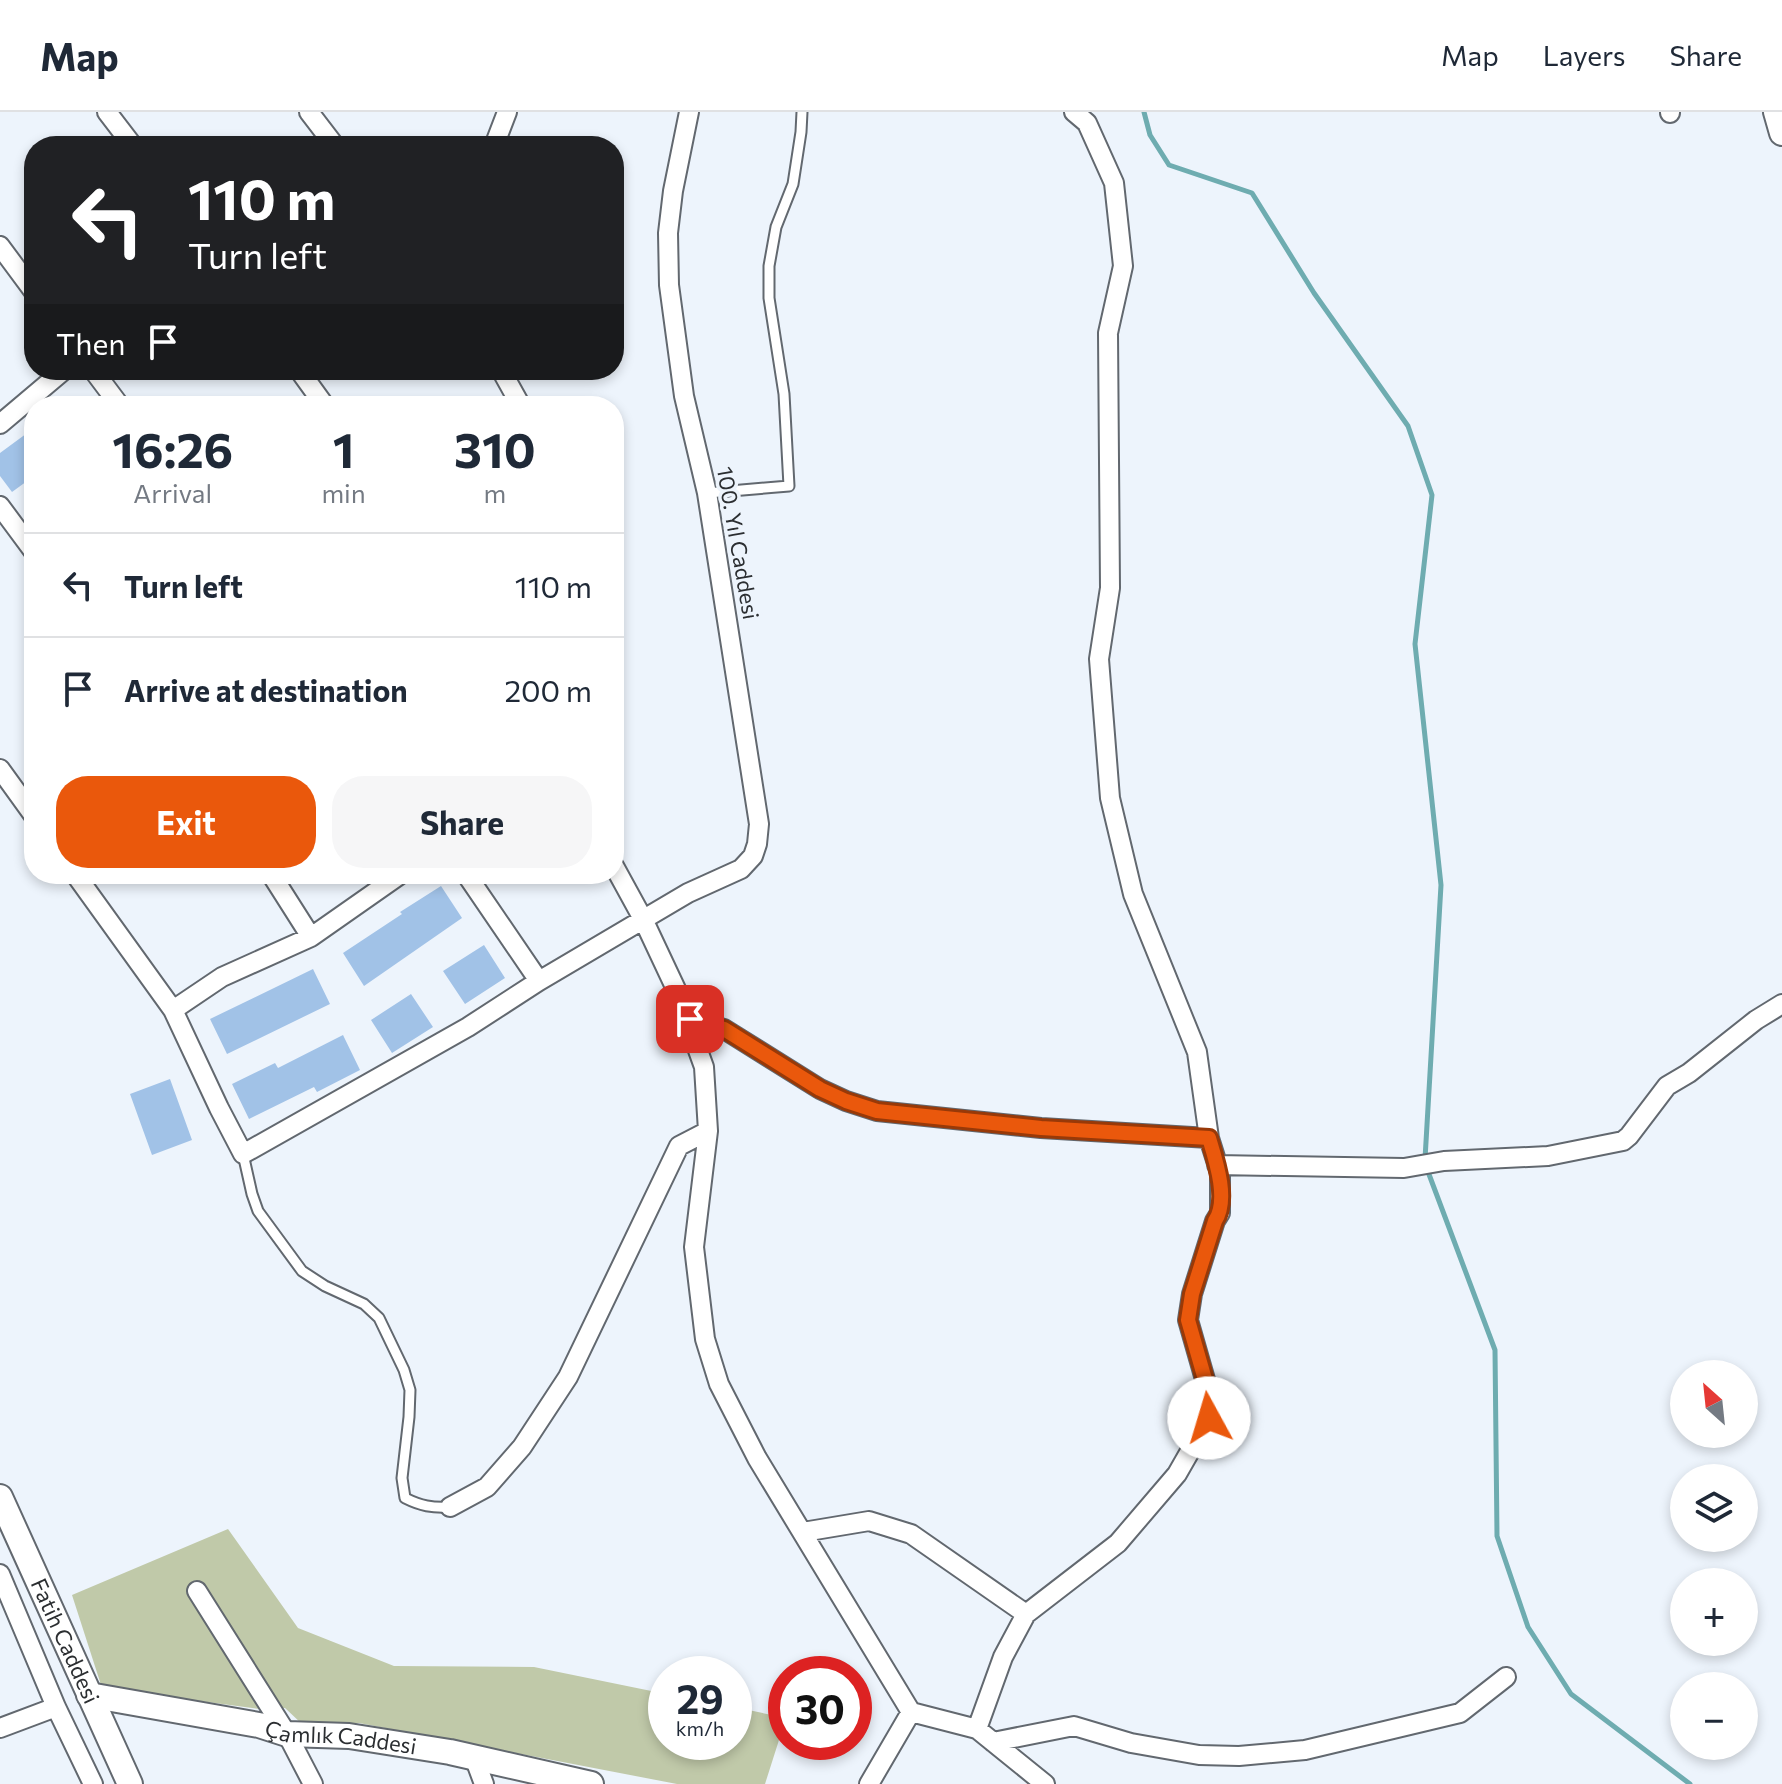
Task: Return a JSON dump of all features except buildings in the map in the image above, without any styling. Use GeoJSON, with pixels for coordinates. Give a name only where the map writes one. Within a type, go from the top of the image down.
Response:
{"type":"FeatureCollection","features":[{"type":"Feature","properties":{"kind":"street"},"geometry":{"type":"LineString","coordinates":[[107,112],[125,136]]}},
{"type":"Feature","properties":{"kind":"street"},"geometry":{"type":"LineString","coordinates":[[309,112],[327,136]]}},
{"type":"Feature","properties":{"kind":"street"},"geometry":{"type":"LineString","coordinates":[[498,136],[507,112]]}},
{"type":"Feature","properties":{"kind":"street","name":"100. Yıl Caddesi"},"geometry":{"type":"LineString","coordinates":[[243,1154],[468,1027],[688,893],[741,869],[753,856],[759,824],[707,493],[684,396],[669,285],[668,233],[689,112]]}},
{"type":"Feature","properties":{"kind":"street"},"geometry":{"type":"LineString","coordinates":[[1776,112],[1782,133]]}},
{"type":"Feature","properties":{"kind":"street"},"geometry":{"type":"LineString","coordinates":[[977,1729],[1003,1657],[1026,1614],[1118,1543],[1177,1474],[1209,1418],[1208,1390],[1188,1320],[1192,1294],[1220,1213],[1220,1173],[1209,1138],[1197,1052],[1133,894],[1110,798],[1099,659],[1110,588],[1108,333],[1123,266],[1114,183],[1080,117]]}},
{"type":"Feature","properties":{"kind":"street"},"geometry":{"type":"LineString","coordinates":[[0,246],[24,278]]}},
{"type":"Feature","properties":{"kind":"street"},"geometry":{"type":"LineString","coordinates":[[33,396],[52,380]]}},
{"type":"Feature","properties":{"kind":"street"},"geometry":{"type":"LineString","coordinates":[[0,424],[24,404]]}},
{"type":"Feature","properties":{"kind":"street"},"geometry":{"type":"LineString","coordinates":[[0,506],[24,538]]}},
{"type":"Feature","properties":{"kind":"street"},"geometry":{"type":"LineString","coordinates":[[0,769],[24,802]]}},
{"type":"Feature","properties":{"kind":"street"},"geometry":{"type":"LineString","coordinates":[[82,884],[173,1010],[243,1154]]}},
{"type":"Feature","properties":{"kind":"street"},"geometry":{"type":"LineString","coordinates":[[277,884],[311,937]]}},
{"type":"Feature","properties":{"kind":"street"},"geometry":{"type":"LineString","coordinates":[[173,1010],[222,977],[311,937],[387,884]]}},
{"type":"Feature","properties":{"kind":"street"},"geometry":{"type":"LineString","coordinates":[[473,884],[539,981]]}},
{"type":"Feature","properties":{"kind":"street"},"geometry":{"type":"LineString","coordinates":[[624,884],[690,1019],[704,1067],[708,1131],[694,1247],[705,1339],[719,1384],[757,1458],[911,1712],[977,1729],[1045,1784]]}},
{"type":"Feature","properties":{"kind":"street"},"geometry":{"type":"LineString","coordinates":[[1217,1165],[1404,1168],[1444,1161],[1548,1156],[1623,1141],[1667,1086],[1782,1004]]}},
{"type":"Feature","properties":{"kind":"street"},"geometry":{"type":"LineString","coordinates":[[690,1019],[724,1029],[820,1089],[877,1111],[1041,1128],[1209,1138]]}},
{"type":"Feature","properties":{"kind":"street"},"geometry":{"type":"LineString","coordinates":[[450,1507],[487,1487],[522,1447],[568,1377],[679,1146],[708,1131]]}},
{"type":"Feature","properties":{"kind":"street","name":"Fatih Caddesi"},"geometry":{"type":"LineString","coordinates":[[0,1497],[130,1784]]}},
{"type":"Feature","properties":{"kind":"street"},"geometry":{"type":"LineString","coordinates":[[803,1532],[869,1521],[911,1534],[1026,1614]]}},
{"type":"Feature","properties":{"kind":"street"},"geometry":{"type":"LineString","coordinates":[[0,1574],[56,1707],[93,1784]]}},
{"type":"Feature","properties":{"kind":"street"},"geometry":{"type":"LineString","coordinates":[[197,1591],[287,1734],[313,1784]]}},
{"type":"Feature","properties":{"kind":"street"},"geometry":{"type":"LineString","coordinates":[[993,1742],[1074,1726],[1131,1743],[1199,1755],[1239,1756],[1305,1750],[1460,1713],[1506,1677]]}},
{"type":"Feature","properties":{"kind":"street","name":"Çamlık Caddesi"},"geometry":{"type":"LineString","coordinates":[[89,1695],[259,1725],[287,1734],[349,1736],[450,1752],[591,1784]]}},
{"type":"Feature","properties":{"kind":"street"},"geometry":{"type":"LineString","coordinates":[[0,1728],[56,1707]]}},
{"type":"Feature","properties":{"kind":"street"},"geometry":{"type":"LineString","coordinates":[[869,1784],[911,1712]]}},
{"type":"Feature","properties":{"kind":"street"},"geometry":{"type":"LineString","coordinates":[[474,1757],[484,1784]]}},
{"type":"Feature","properties":{"kind":"lane"},"geometry":{"type":"LineString","coordinates":[[707,493],[789,486],[784,394],[769,298],[769,266],[776,227],[793,184],[802,112]]}},
{"type":"Feature","properties":{"kind":"lane"},"geometry":{"type":"LineString","coordinates":[[243,1154],[258,1211],[302,1271],[325,1286],[364,1304],[379,1318],[410,1390],[402,1478],[405,1498],[420,1506],[450,1507]]}},
{"type":"Feature","properties":{"kind":"green space"},"geometry":{"type":"Polygon","coordinates":[[[228,1529],[298,1628],[394,1666],[534,1667],[648,1690],[648,1760],[752,1760],[752,1711],[768,1714],[768,1760],[773,1760],[765,1784],[677,1784],[359,1723],[303,1725],[285,1708],[259,1709],[102,1688],[72,1595],[228,1529]]]}},
{"type":"Feature","properties":{"kind":"waterway"},"geometry":{"type":"LineString","coordinates":[[1144,112],[1150,135],[1169,165],[1252,193],[1314,293],[1408,426],[1432,495],[1415,644],[1441,885],[1425,1159]]}},
{"type":"Feature","properties":{"kind":"waterway"},"geometry":{"type":"LineString","coordinates":[[1427,1169],[1495,1350],[1497,1536],[1528,1627],[1571,1694],[1690,1784]]}},
{"type":"Feature","properties":{"kind":"route"},"geometry":{"type":"LineString","coordinates":[[690,1019],[724,1029],[820,1089],[877,1111],[1041,1128],[1209,1138],[1220,1173],[1220,1213],[1192,1294],[1188,1320],[1208,1390],[1209,1418]]}}]}
